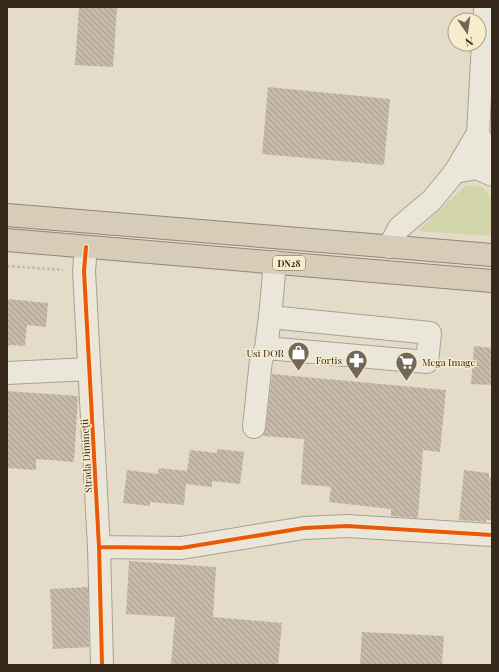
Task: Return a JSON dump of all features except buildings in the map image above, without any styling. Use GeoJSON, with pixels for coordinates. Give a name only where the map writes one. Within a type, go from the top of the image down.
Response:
{"type":"FeatureCollection","features":[{"type":"Feature","properties":{"kind":"highway"},"geometry":{"type":"LineString","coordinates":[[7,215],[492,255]]}},
{"type":"Feature","properties":{"kind":"highway","name":"DN28"},"geometry":{"type":"LineString","coordinates":[[7,240],[492,281]]}},
{"type":"Feature","properties":{"kind":"street"},"geometry":{"type":"LineString","coordinates":[[485,7],[478,133],[492,165]]}},
{"type":"Feature","properties":{"kind":"street"},"geometry":{"type":"LineString","coordinates":[[389,247],[399,228],[432,200],[455,172],[478,133]]}},
{"type":"Feature","properties":{"kind":"street"},"geometry":{"type":"LineString","coordinates":[[455,172],[477,168],[492,175]]}},
{"type":"Feature","properties":{"kind":"street","name":"Strada Dimineții"},"geometry":{"type":"LineString","coordinates":[[86,247],[84,271],[99,547],[102,665]]}},
{"type":"Feature","properties":{"kind":"street"},"geometry":{"type":"LineString","coordinates":[[254,427],[261,360],[266,348],[270,317],[274,262]]}},
{"type":"Feature","properties":{"kind":"street"},"geometry":{"type":"LineString","coordinates":[[415,275],[459,268],[492,270]]}},
{"type":"Feature","properties":{"kind":"street"},"geometry":{"type":"LineString","coordinates":[[266,348],[427,362],[430,333],[270,317]]}},
{"type":"Feature","properties":{"kind":"street"},"geometry":{"type":"LineString","coordinates":[[7,372],[89,369]]}},
{"type":"Feature","properties":{"kind":"street"},"geometry":{"type":"LineString","coordinates":[[99,547],[181,548],[304,528],[347,526],[492,535]]}},
{"type":"Feature","properties":{"kind":"path"},"geometry":{"type":"LineString","coordinates":[[7,266],[84,271]]}},
{"type":"Feature","properties":{"kind":"green space"},"geometry":{"type":"Polygon","coordinates":[[[466,185],[482,187],[492,199],[492,236],[418,231],[466,185]]]}},
{"type":"Feature","properties":{"kind":"cycle path"},"geometry":{"type":"LineString","coordinates":[[86,247],[84,271],[99,547],[102,665]]}},
{"type":"Feature","properties":{"kind":"cycle path"},"geometry":{"type":"LineString","coordinates":[[99,547],[181,548],[304,528],[347,526],[492,535]]}},
{"type":"Feature","properties":{"kind":"place","name":"Usi DOR"},"geometry":{"type":"Point","coordinates":[299,372]}},
{"type":"Feature","properties":{"kind":"place","name":"Fortis"},"geometry":{"type":"Point","coordinates":[357,380]}},
{"type":"Feature","properties":{"kind":"place","name":"Mega Image"},"geometry":{"type":"Point","coordinates":[407,382]}}]}
